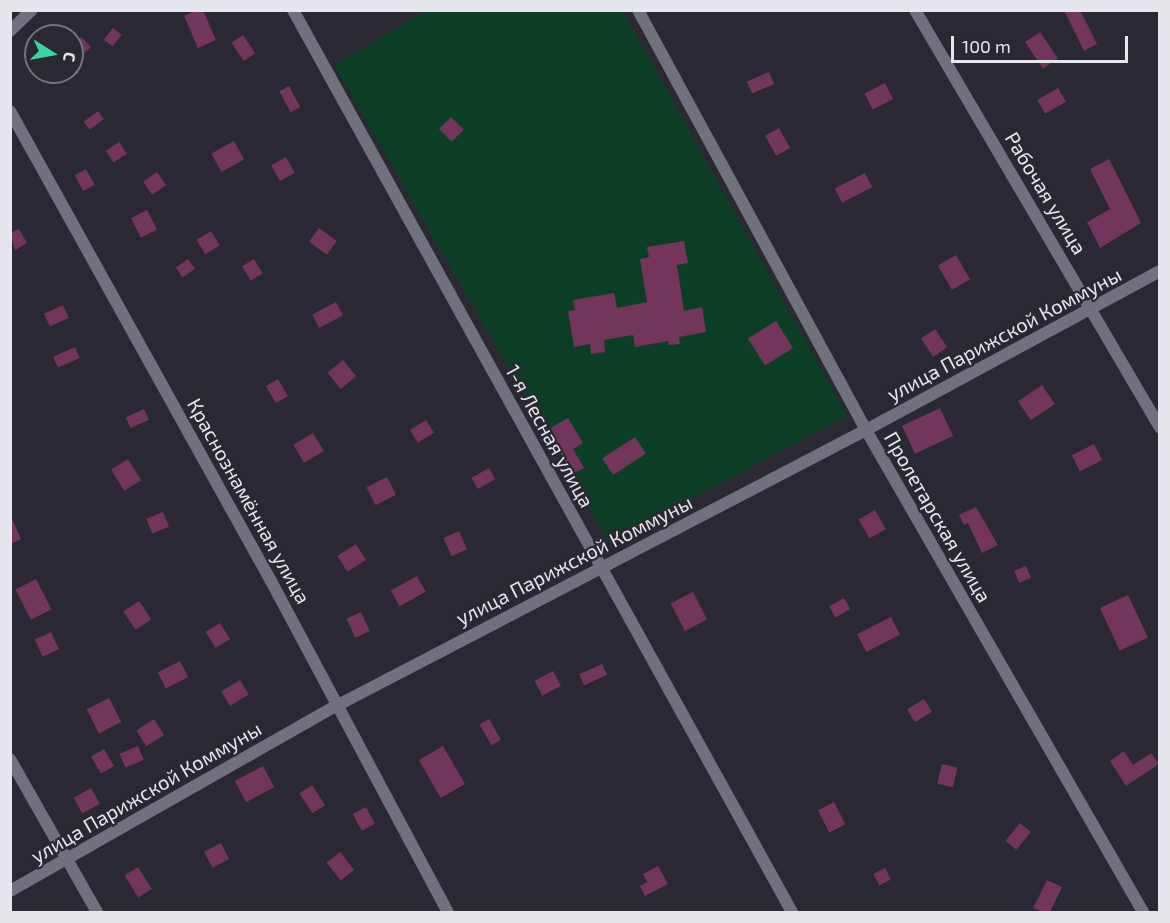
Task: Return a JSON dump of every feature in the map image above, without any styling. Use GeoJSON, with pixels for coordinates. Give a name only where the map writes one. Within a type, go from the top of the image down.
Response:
{"type":"FeatureCollection","features":[{"type":"Feature","properties":{"kind":"street"},"geometry":{"type":"LineString","coordinates":[[10,31],[32,10]]}},
{"type":"Feature","properties":{"kind":"street","name":"1-я Лесная улица"},"geometry":{"type":"LineString","coordinates":[[293,10],[792,912]]}},
{"type":"Feature","properties":{"kind":"street","name":"Пролетарская улица"},"geometry":{"type":"LineString","coordinates":[[638,10],[866,430],[1143,912]]}},
{"type":"Feature","properties":{"kind":"street","name":"Рабочая улица"},"geometry":{"type":"LineString","coordinates":[[915,10],[1093,309],[1160,428]]}},
{"type":"Feature","properties":{"kind":"street","name":"Краснознамённая улица"},"geometry":{"type":"LineString","coordinates":[[10,111],[338,705],[448,912]]}},
{"type":"Feature","properties":{"kind":"street","name":"улица Парижской Коммуны"},"geometry":{"type":"LineString","coordinates":[[10,891],[338,705],[866,430],[1160,271]]}},
{"type":"Feature","properties":{"kind":"street"},"geometry":{"type":"LineString","coordinates":[[10,759],[97,912]]}},
{"type":"Feature","properties":{"kind":"green space"},"geometry":{"type":"Polygon","coordinates":[[[426,11],[623,11],[847,416],[609,542],[334,65],[426,11]]]}},
{"type":"Feature","properties":{"kind":"building"},"geometry":{"type":"Polygon","coordinates":[[[196,10],[203,10],[216,40],[198,48],[184,16],[196,10]]]}},
{"type":"Feature","properties":{"kind":"building"},"geometry":{"type":"Polygon","coordinates":[[[1064,10],[1080,10],[1097,44],[1084,51],[1064,10]]]}},
{"type":"Feature","properties":{"kind":"building"},"geometry":{"type":"Polygon","coordinates":[[[113,28],[122,35],[112,47],[104,40],[113,28]]]}},
{"type":"Feature","properties":{"kind":"building"},"geometry":{"type":"Polygon","coordinates":[[[1040,32],[1058,59],[1043,69],[1025,42],[1040,32]]]}},
{"type":"Feature","properties":{"kind":"building"},"geometry":{"type":"Polygon","coordinates":[[[243,35],[255,53],[244,61],[231,43],[243,35]]]}},
{"type":"Feature","properties":{"kind":"building"},"geometry":{"type":"Polygon","coordinates":[[[84,40],[91,47],[84,53],[84,40]]]}},
{"type":"Feature","properties":{"kind":"building"},"geometry":{"type":"Polygon","coordinates":[[[769,72],[774,84],[752,93],[747,81],[769,72]]]}},
{"type":"Feature","properties":{"kind":"building"},"geometry":{"type":"Polygon","coordinates":[[[885,83],[893,99],[873,109],[865,93],[885,83]]]}},
{"type":"Feature","properties":{"kind":"building"},"geometry":{"type":"Polygon","coordinates":[[[289,86],[300,107],[291,112],[279,91],[289,86]]]}},
{"type":"Feature","properties":{"kind":"building"},"geometry":{"type":"Polygon","coordinates":[[[1058,88],[1066,102],[1045,114],[1037,100],[1058,88]]]}},
{"type":"Feature","properties":{"kind":"building"},"geometry":{"type":"Polygon","coordinates":[[[98,111],[104,119],[90,130],[84,122],[98,111]]]}},
{"type":"Feature","properties":{"kind":"building"},"geometry":{"type":"Polygon","coordinates":[[[451,117],[464,130],[452,142],[439,129],[451,117]]]}},
{"type":"Feature","properties":{"kind":"building"},"geometry":{"type":"Polygon","coordinates":[[[779,128],[790,148],[776,156],[765,136],[779,128]]]}},
{"type":"Feature","properties":{"kind":"building"},"geometry":{"type":"Polygon","coordinates":[[[234,141],[244,159],[221,172],[211,154],[234,141]]]}},
{"type":"Feature","properties":{"kind":"building"},"geometry":{"type":"Polygon","coordinates":[[[119,142],[127,154],[114,163],[106,151],[119,142]]]}},
{"type":"Feature","properties":{"kind":"building"},"geometry":{"type":"Polygon","coordinates":[[[286,157],[295,173],[280,181],[271,165],[286,157]]]}},
{"type":"Feature","properties":{"kind":"building"},"geometry":{"type":"Polygon","coordinates":[[[1109,159],[1141,223],[1100,248],[1087,222],[1110,209],[1090,169],[1109,159]]]}},
{"type":"Feature","properties":{"kind":"building"},"geometry":{"type":"Polygon","coordinates":[[[86,169],[95,185],[83,191],[75,175],[86,169]]]}},
{"type":"Feature","properties":{"kind":"building"},"geometry":{"type":"Polygon","coordinates":[[[157,172],[166,185],[152,195],[143,182],[157,172]]]}},
{"type":"Feature","properties":{"kind":"building"},"geometry":{"type":"Polygon","coordinates":[[[865,173],[872,187],[842,203],[835,188],[865,173]]]}},
{"type":"Feature","properties":{"kind":"building"},"geometry":{"type":"Polygon","coordinates":[[[147,210],[157,230],[141,238],[131,218],[147,210]]]}},
{"type":"Feature","properties":{"kind":"building"},"geometry":{"type":"Polygon","coordinates":[[[319,228],[337,241],[327,255],[309,242],[319,228]]]}},
{"type":"Feature","properties":{"kind":"building"},"geometry":{"type":"Polygon","coordinates":[[[19,229],[27,243],[15,250],[10,233],[19,229]]]}},
{"type":"Feature","properties":{"kind":"building"},"geometry":{"type":"Polygon","coordinates":[[[211,231],[220,246],[205,254],[196,240],[211,231]]]}},
{"type":"Feature","properties":{"kind":"building"},"geometry":{"type":"Polygon","coordinates":[[[684,241],[688,263],[677,265],[684,311],[702,307],[706,332],[679,337],[680,344],[669,345],[668,341],[635,347],[633,335],[604,340],[605,352],[591,354],[590,344],[574,347],[568,311],[575,310],[573,300],[614,293],[617,308],[647,302],[640,259],[649,257],[647,247],[684,241]]]}},
{"type":"Feature","properties":{"kind":"building"},"geometry":{"type":"Polygon","coordinates":[[[956,255],[970,279],[952,290],[938,266],[956,255]]]}},
{"type":"Feature","properties":{"kind":"building"},"geometry":{"type":"Polygon","coordinates":[[[188,259],[195,269],[183,277],[176,268],[188,259]]]}},
{"type":"Feature","properties":{"kind":"building"},"geometry":{"type":"Polygon","coordinates":[[[254,259],[263,274],[251,281],[242,266],[254,259]]]}},
{"type":"Feature","properties":{"kind":"building"},"geometry":{"type":"Polygon","coordinates":[[[336,302],[343,315],[319,328],[312,315],[336,302]]]}},
{"type":"Feature","properties":{"kind":"building"},"geometry":{"type":"Polygon","coordinates":[[[63,305],[69,318],[50,327],[44,314],[63,305]]]}},
{"type":"Feature","properties":{"kind":"building"},"geometry":{"type":"Polygon","coordinates":[[[776,321],[793,348],[765,366],[748,338],[776,321]]]}},
{"type":"Feature","properties":{"kind":"building"},"geometry":{"type":"Polygon","coordinates":[[[935,329],[947,347],[933,357],[921,339],[935,329]]]}},
{"type":"Feature","properties":{"kind":"building"},"geometry":{"type":"Polygon","coordinates":[[[75,347],[80,358],[58,368],[53,357],[75,347]]]}},
{"type":"Feature","properties":{"kind":"building"},"geometry":{"type":"Polygon","coordinates":[[[343,360],[356,376],[341,389],[327,373],[343,360]]]}},
{"type":"Feature","properties":{"kind":"building"},"geometry":{"type":"Polygon","coordinates":[[[278,379],[288,396],[276,403],[266,386],[278,379]]]}},
{"type":"Feature","properties":{"kind":"building"},"geometry":{"type":"Polygon","coordinates":[[[1042,385],[1055,404],[1031,420],[1018,401],[1042,385]]]}},
{"type":"Feature","properties":{"kind":"building"},"geometry":{"type":"Polygon","coordinates":[[[940,408],[953,436],[915,454],[902,426],[940,408]]]}},
{"type":"Feature","properties":{"kind":"building"},"geometry":{"type":"Polygon","coordinates":[[[144,409],[149,420],[131,428],[126,417],[144,409]]]}},
{"type":"Feature","properties":{"kind":"building"},"geometry":{"type":"Polygon","coordinates":[[[568,418],[583,443],[573,449],[584,468],[572,474],[547,430],[568,418]]]}},
{"type":"Feature","properties":{"kind":"building"},"geometry":{"type":"Polygon","coordinates":[[[426,420],[434,433],[418,443],[410,430],[426,420]]]}},
{"type":"Feature","properties":{"kind":"building"},"geometry":{"type":"Polygon","coordinates":[[[313,433],[324,451],[304,463],[293,445],[313,433]]]}},
{"type":"Feature","properties":{"kind":"building"},"geometry":{"type":"Polygon","coordinates":[[[635,437],[646,454],[613,475],[602,458],[635,437]]]}},
{"type":"Feature","properties":{"kind":"building"},"geometry":{"type":"Polygon","coordinates":[[[1094,444],[1102,460],[1080,471],[1072,455],[1094,444]]]}},
{"type":"Feature","properties":{"kind":"building"},"geometry":{"type":"Polygon","coordinates":[[[128,459],[141,480],[124,491],[111,470],[128,459]]]}},
{"type":"Feature","properties":{"kind":"building"},"geometry":{"type":"Polygon","coordinates":[[[489,468],[495,479],[478,489],[472,478],[489,468]]]}},
{"type":"Feature","properties":{"kind":"building"},"geometry":{"type":"Polygon","coordinates":[[[387,477],[396,495],[376,505],[367,487],[387,477]]]}},
{"type":"Feature","properties":{"kind":"building"},"geometry":{"type":"Polygon","coordinates":[[[976,507],[998,545],[982,553],[968,523],[964,525],[959,515],[976,507]]]}},
{"type":"Feature","properties":{"kind":"building"},"geometry":{"type":"Polygon","coordinates":[[[875,510],[886,529],[870,539],[859,520],[875,510]]]}},
{"type":"Feature","properties":{"kind":"building"},"geometry":{"type":"Polygon","coordinates":[[[163,512],[169,527],[152,534],[146,519],[163,512]]]}},
{"type":"Feature","properties":{"kind":"building"},"geometry":{"type":"Polygon","coordinates":[[[10,514],[21,539],[10,544],[10,514]]]}},
{"type":"Feature","properties":{"kind":"building"},"geometry":{"type":"Polygon","coordinates":[[[459,531],[467,549],[452,556],[443,538],[459,531]]]}},
{"type":"Feature","properties":{"kind":"building"},"geometry":{"type":"Polygon","coordinates":[[[356,544],[366,560],[347,572],[337,556],[356,544]]]}},
{"type":"Feature","properties":{"kind":"building"},"geometry":{"type":"Polygon","coordinates":[[[1026,566],[1031,578],[1019,583],[1014,571],[1026,566]]]}},
{"type":"Feature","properties":{"kind":"building"},"geometry":{"type":"Polygon","coordinates":[[[417,576],[426,592],[399,606],[391,591],[417,576]]]}},
{"type":"Feature","properties":{"kind":"building"},"geometry":{"type":"Polygon","coordinates":[[[36,579],[51,609],[31,620],[16,589],[36,579]]]}},
{"type":"Feature","properties":{"kind":"building"},"geometry":{"type":"Polygon","coordinates":[[[693,592],[707,620],[685,631],[671,603],[693,592]]]}},
{"type":"Feature","properties":{"kind":"building"},"geometry":{"type":"Polygon","coordinates":[[[1128,595],[1148,638],[1120,651],[1100,608],[1128,595]]]}},
{"type":"Feature","properties":{"kind":"building"},"geometry":{"type":"Polygon","coordinates":[[[844,598],[850,609],[835,618],[829,606],[844,598]]]}},
{"type":"Feature","properties":{"kind":"building"},"geometry":{"type":"Polygon","coordinates":[[[139,601],[151,619],[136,630],[123,612],[139,601]]]}},
{"type":"Feature","properties":{"kind":"building"},"geometry":{"type":"Polygon","coordinates":[[[361,612],[370,631],[355,638],[346,619],[361,612]]]}},
{"type":"Feature","properties":{"kind":"building"},"geometry":{"type":"Polygon","coordinates":[[[891,617],[900,635],[866,652],[857,634],[891,617]]]}},
{"type":"Feature","properties":{"kind":"building"},"geometry":{"type":"Polygon","coordinates":[[[220,623],[230,639],[216,648],[206,632],[220,623]]]}},
{"type":"Feature","properties":{"kind":"building"},"geometry":{"type":"Polygon","coordinates":[[[51,632],[59,649],[43,657],[35,640],[51,632]]]}},
{"type":"Feature","properties":{"kind":"building"},"geometry":{"type":"Polygon","coordinates":[[[180,661],[188,677],[166,688],[158,672],[180,661]]]}},
{"type":"Feature","properties":{"kind":"building"},"geometry":{"type":"Polygon","coordinates":[[[602,664],[607,675],[584,685],[579,674],[602,664]]]}},
{"type":"Feature","properties":{"kind":"building"},"geometry":{"type":"Polygon","coordinates":[[[553,671],[561,686],[542,696],[534,681],[553,671]]]}},
{"type":"Feature","properties":{"kind":"building"},"geometry":{"type":"Polygon","coordinates":[[[240,680],[249,695],[230,706],[221,691],[240,680]]]}},
{"type":"Feature","properties":{"kind":"building"},"geometry":{"type":"Polygon","coordinates":[[[109,698],[121,722],[99,733],[87,709],[109,698]]]}},
{"type":"Feature","properties":{"kind":"building"},"geometry":{"type":"Polygon","coordinates":[[[924,699],[932,712],[915,722],[907,710],[924,699]]]}},
{"type":"Feature","properties":{"kind":"building"},"geometry":{"type":"Polygon","coordinates":[[[154,719],[164,735],[146,746],[136,730],[154,719]]]}},
{"type":"Feature","properties":{"kind":"building"},"geometry":{"type":"Polygon","coordinates":[[[489,719],[501,740],[491,745],[479,724],[489,719]]]}},
{"type":"Feature","properties":{"kind":"building"},"geometry":{"type":"Polygon","coordinates":[[[138,746],[144,760],[125,768],[120,754],[138,746]]]}},
{"type":"Feature","properties":{"kind":"building"},"geometry":{"type":"Polygon","coordinates":[[[443,746],[465,784],[441,798],[419,760],[443,746]]]}},
{"type":"Feature","properties":{"kind":"building"},"geometry":{"type":"Polygon","coordinates":[[[104,749],[114,766],[101,774],[91,756],[104,749]]]}},
{"type":"Feature","properties":{"kind":"building"},"geometry":{"type":"Polygon","coordinates":[[[1124,751],[1133,765],[1151,753],[1159,764],[1126,786],[1110,761],[1124,751]]]}},
{"type":"Feature","properties":{"kind":"building"},"geometry":{"type":"Polygon","coordinates":[[[942,764],[958,768],[953,787],[937,783],[942,764]]]}},
{"type":"Feature","properties":{"kind":"building"},"geometry":{"type":"Polygon","coordinates":[[[263,766],[274,787],[246,802],[235,781],[263,766]]]}},
{"type":"Feature","properties":{"kind":"building"},"geometry":{"type":"Polygon","coordinates":[[[312,785],[325,805],[312,813],[299,793],[312,785]]]}},
{"type":"Feature","properties":{"kind":"building"},"geometry":{"type":"Polygon","coordinates":[[[91,788],[100,804],[82,813],[74,798],[91,788]]]}},
{"type":"Feature","properties":{"kind":"building"},"geometry":{"type":"Polygon","coordinates":[[[834,802],[845,824],[829,832],[818,810],[834,802]]]}},
{"type":"Feature","properties":{"kind":"building"},"geometry":{"type":"Polygon","coordinates":[[[366,807],[375,824],[362,831],[353,814],[366,807]]]}},
{"type":"Feature","properties":{"kind":"building"},"geometry":{"type":"Polygon","coordinates":[[[1020,823],[1031,832],[1016,850],[1006,841],[1020,823]]]}},
{"type":"Feature","properties":{"kind":"building"},"geometry":{"type":"Polygon","coordinates":[[[221,843],[229,859],[212,868],[204,852],[221,843]]]}},
{"type":"Feature","properties":{"kind":"building"},"geometry":{"type":"Polygon","coordinates":[[[340,852],[354,870],[341,881],[327,862],[340,852]]]}},
{"type":"Feature","properties":{"kind":"building"},"geometry":{"type":"Polygon","coordinates":[[[658,866],[668,884],[645,896],[640,886],[647,882],[643,874],[658,866]]]}},
{"type":"Feature","properties":{"kind":"building"},"geometry":{"type":"Polygon","coordinates":[[[138,867],[152,889],[138,898],[124,875],[138,867]]]}},
{"type":"Feature","properties":{"kind":"building"},"geometry":{"type":"Polygon","coordinates":[[[885,868],[891,880],[879,885],[873,874],[885,868]]]}},
{"type":"Feature","properties":{"kind":"building"},"geometry":{"type":"Polygon","coordinates":[[[1047,880],[1062,887],[1050,912],[1043,912],[1033,908],[1047,880]]]}}]}
